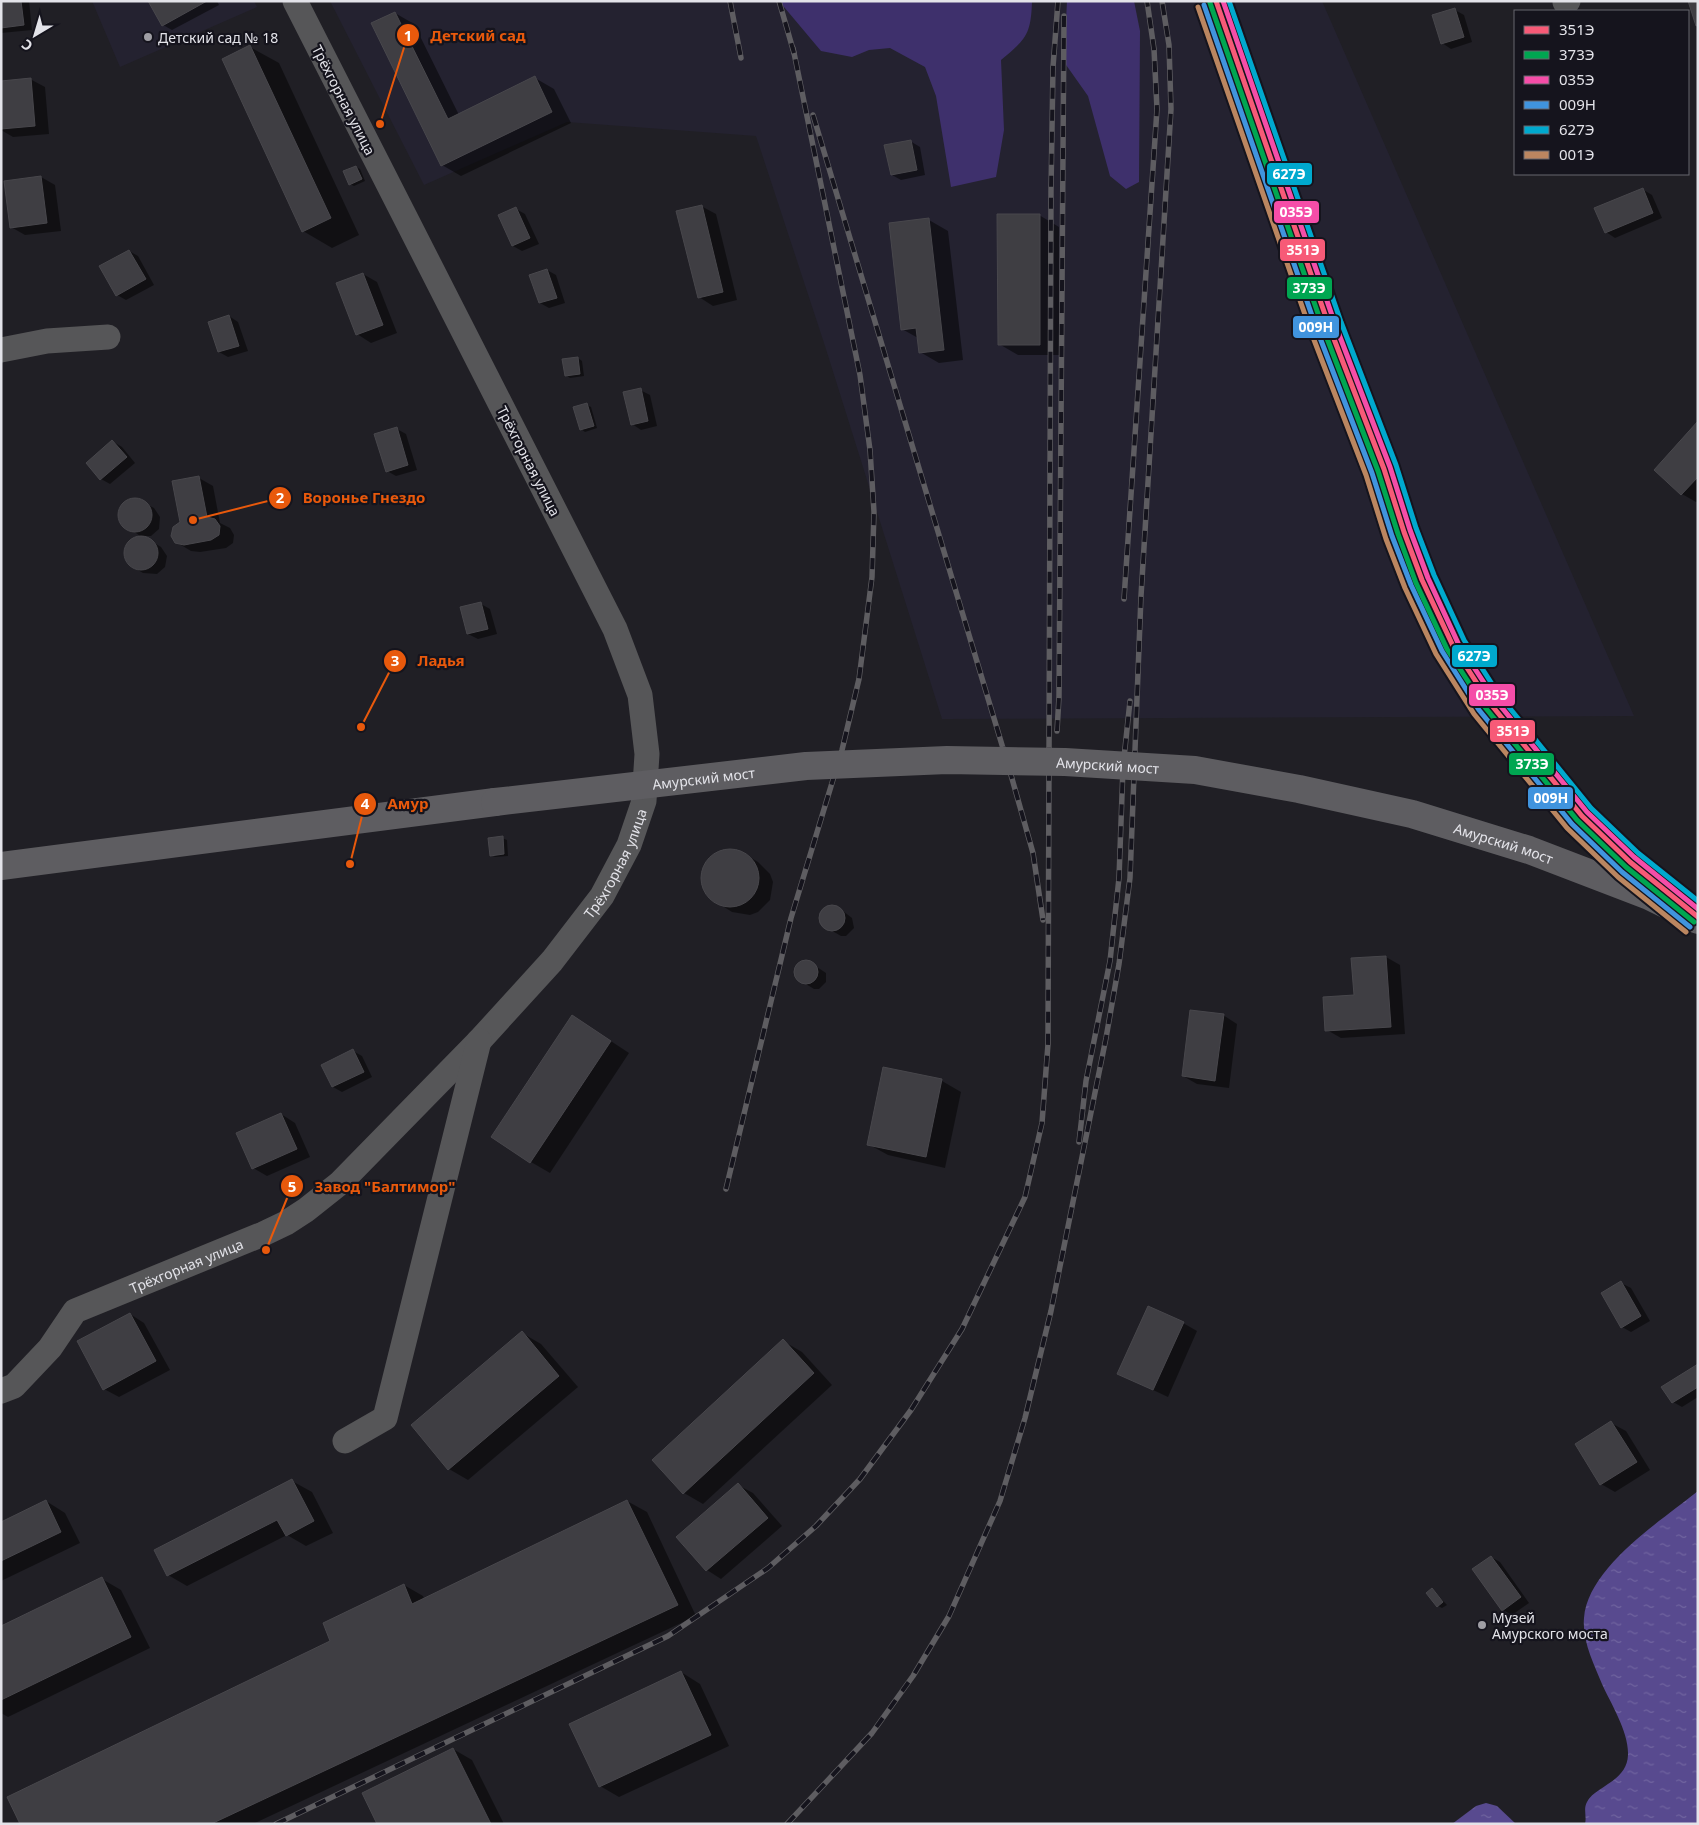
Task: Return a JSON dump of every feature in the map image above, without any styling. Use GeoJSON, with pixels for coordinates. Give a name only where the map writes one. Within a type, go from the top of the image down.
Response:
{"type":"FeatureCollection","features":[{"type":"Feature","properties":{"kind":"highway","name":"Амурский мост"},"geometry":{"type":"LineString","coordinates":[[1,866],[495,802],[806,766],[947,760],[1065,762],[1195,770],[1298,788],[1412,814],[1529,850],[1649,896],[1698,920]]}},
{"type":"Feature","properties":{"kind":"street","name":"Трёхгорная улица"},"geometry":{"type":"LineString","coordinates":[[1,1391],[14,1386],[50,1348],[75,1311],[271,1230],[306,1210],[340,1183],[480,1040],[552,961],[602,896],[629,845],[644,801],[647,754],[640,695],[615,629],[295,1]]}},
{"type":"Feature","properties":{"kind":"street"},"geometry":{"type":"LineString","coordinates":[[1,350],[46,341],[108,337]]}},
{"type":"Feature","properties":{"kind":"street"},"geometry":{"type":"LineString","coordinates":[[345,1442],[385,1418],[480,1040]]}},
{"type":"Feature","properties":{"kind":"shaded area","name":"Детский сад № 18"},"geometry":{"type":"Polygon","coordinates":[[[92,1],[254,1],[257,7],[120,67],[92,1]]]}},
{"type":"Feature","properties":{"kind":"shaded area"},"geometry":{"type":"Polygon","coordinates":[[[330,1],[1322,1],[1634,716],[942,719],[825,346],[756,136],[567,122],[424,185],[330,1]]]}},
{"type":"Feature","properties":{"kind":"shaded area"},"geometry":{"type":"Polygon","coordinates":[[[779,1],[1032,1],[1030,22],[1026,35],[1001,60],[1004,130],[996,177],[951,187],[936,96],[925,67],[890,48],[869,50],[852,57],[821,51],[779,1]]]}},
{"type":"Feature","properties":{"kind":"shaded area"},"geometry":{"type":"Polygon","coordinates":[[[1067,1],[1134,1],[1140,31],[1139,182],[1126,189],[1110,176],[1088,96],[1064,62],[1067,1]]]}},
{"type":"Feature","properties":{"kind":"water"},"geometry":{"type":"Polygon","coordinates":[[[1698,1491],[1698,1824],[1585,1824],[1585,1807],[1587,1802],[1591,1796],[1617,1778],[1626,1764],[1628,1755],[1628,1746],[1623,1728],[1602,1684],[1587,1644],[1584,1618],[1589,1599],[1598,1581],[1612,1563],[1647,1531],[1698,1491]]]}},
{"type":"Feature","properties":{"kind":"water"},"geometry":{"type":"Polygon","coordinates":[[[1486,1803],[1497,1806],[1516,1824],[1452,1824],[1476,1806],[1486,1803]]]}},
{"type":"Feature","properties":{"kind":"building"},"geometry":{"type":"Polygon","coordinates":[[[1,1],[21,1],[24,25],[1,28],[1,1]]]}},
{"type":"Feature","properties":{"kind":"building"},"geometry":{"type":"Polygon","coordinates":[[[148,1],[207,1],[162,26],[148,1]]]}},
{"type":"Feature","properties":{"kind":"building"},"geometry":{"type":"Polygon","coordinates":[[[1688,1],[1698,1],[1698,25],[1696,26],[1688,1]]]}},
{"type":"Feature","properties":{"kind":"building"},"geometry":{"type":"Polygon","coordinates":[[[1455,8],[1464,37],[1441,44],[1432,15],[1455,8]]]}},
{"type":"Feature","properties":{"kind":"building"},"geometry":{"type":"Polygon","coordinates":[[[395,12],[448,119],[535,76],[552,112],[441,166],[371,23],[395,12]]]}},
{"type":"Feature","properties":{"kind":"building"},"geometry":{"type":"Polygon","coordinates":[[[250,45],[331,218],[302,232],[222,59],[250,45]]]}},
{"type":"Feature","properties":{"kind":"building"},"geometry":{"type":"Polygon","coordinates":[[[31,78],[35,126],[1,129],[1,81],[31,78]]]}},
{"type":"Feature","properties":{"kind":"building"},"geometry":{"type":"Polygon","coordinates":[[[911,140],[917,170],[891,175],[884,145],[911,140]]]}},
{"type":"Feature","properties":{"kind":"building"},"geometry":{"type":"Polygon","coordinates":[[[356,166],[362,179],[349,185],[343,171],[356,166]]]}},
{"type":"Feature","properties":{"kind":"building"},"geometry":{"type":"Polygon","coordinates":[[[41,176],[47,223],[10,228],[4,181],[41,176]]]}},
{"type":"Feature","properties":{"kind":"building"},"geometry":{"type":"Polygon","coordinates":[[[1643,188],[1653,213],[1605,233],[1594,208],[1643,188]]]}},
{"type":"Feature","properties":{"kind":"building"},"geometry":{"type":"Polygon","coordinates":[[[702,205],[723,292],[698,298],[676,211],[702,205]]]}},
{"type":"Feature","properties":{"kind":"building"},"geometry":{"type":"Polygon","coordinates":[[[516,207],[530,238],[512,246],[498,215],[516,207]]]}},
{"type":"Feature","properties":{"kind":"building"},"geometry":{"type":"Polygon","coordinates":[[[997,214],[1040,214],[1040,345],[998,345],[997,214]]]}},
{"type":"Feature","properties":{"kind":"building"},"geometry":{"type":"Polygon","coordinates":[[[929,218],[944,350],[919,353],[916,328],[901,330],[889,223],[929,218]]]}},
{"type":"Feature","properties":{"kind":"building"},"geometry":{"type":"Polygon","coordinates":[[[129,250],[146,279],[116,296],[99,266],[129,250]]]}},
{"type":"Feature","properties":{"kind":"building"},"geometry":{"type":"Polygon","coordinates":[[[547,269],[557,298],[539,303],[529,275],[547,269]]]}},
{"type":"Feature","properties":{"kind":"building"},"geometry":{"type":"Polygon","coordinates":[[[363,273],[383,325],[356,335],[336,283],[363,273]]]}},
{"type":"Feature","properties":{"kind":"building"},"geometry":{"type":"Polygon","coordinates":[[[229,315],[239,346],[218,352],[208,322],[229,315]]]}},
{"type":"Feature","properties":{"kind":"building"},"geometry":{"type":"Polygon","coordinates":[[[578,357],[580,374],[565,376],[562,359],[578,357]]]}},
{"type":"Feature","properties":{"kind":"building"},"geometry":{"type":"Polygon","coordinates":[[[641,388],[648,421],[631,425],[623,392],[641,388]]]}},
{"type":"Feature","properties":{"kind":"building"},"geometry":{"type":"Polygon","coordinates":[[[587,403],[594,426],[580,430],[573,407],[587,403]]]}},
{"type":"Feature","properties":{"kind":"building"},"geometry":{"type":"Polygon","coordinates":[[[1698,421],[1698,477],[1681,495],[1654,470],[1698,421]]]}},
{"type":"Feature","properties":{"kind":"building"},"geometry":{"type":"Polygon","coordinates":[[[397,427],[408,465],[386,472],[374,434],[397,427]]]}},
{"type":"Feature","properties":{"kind":"building"},"geometry":{"type":"Polygon","coordinates":[[[112,440],[127,457],[100,480],[86,463],[112,440]]]}},
{"type":"Feature","properties":{"kind":"building"},"geometry":{"type":"Polygon","coordinates":[[[199,476],[207,517],[215,519],[220,526],[219,535],[211,540],[184,545],[175,543],[171,536],[173,527],[180,522],[172,481],[199,476]]]}},
{"type":"Feature","properties":{"kind":"building"},"geometry":{"type":"Polygon","coordinates":[[[135,498],[147,503],[152,515],[147,527],[135,532],[123,527],[118,515],[123,503],[135,498]]]}},
{"type":"Feature","properties":{"kind":"building"},"geometry":{"type":"Polygon","coordinates":[[[141,536],[148,537],[153,541],[157,546],[157,560],[153,565],[148,569],[141,570],[134,569],[129,565],[125,560],[124,553],[125,546],[129,541],[134,537],[141,536]]]}},
{"type":"Feature","properties":{"kind":"building"},"geometry":{"type":"Polygon","coordinates":[[[481,602],[488,629],[467,634],[460,607],[481,602]]]}},
{"type":"Feature","properties":{"kind":"building"},"geometry":{"type":"Polygon","coordinates":[[[503,836],[504,854],[490,856],[488,838],[503,836]]]}},
{"type":"Feature","properties":{"kind":"building"},"geometry":{"type":"Polygon","coordinates":[[[724,849],[736,849],[751,857],[759,872],[759,884],[751,899],[736,907],[724,907],[709,899],[701,884],[701,872],[709,857],[724,849]]]}},
{"type":"Feature","properties":{"kind":"building"},"geometry":{"type":"Polygon","coordinates":[[[832,905],[841,909],[845,918],[841,927],[832,931],[823,927],[819,918],[823,909],[832,905]]]}},
{"type":"Feature","properties":{"kind":"building"},"geometry":{"type":"Polygon","coordinates":[[[1386,956],[1391,1027],[1325,1031],[1323,997],[1354,995],[1351,958],[1386,956]]]}},
{"type":"Feature","properties":{"kind":"building"},"geometry":{"type":"Polygon","coordinates":[[[806,960],[815,963],[818,972],[815,981],[806,984],[797,981],[794,972],[797,963],[806,960]]]}},
{"type":"Feature","properties":{"kind":"building"},"geometry":{"type":"Polygon","coordinates":[[[1190,1010],[1224,1014],[1215,1081],[1182,1076],[1190,1010]]]}},
{"type":"Feature","properties":{"kind":"building"},"geometry":{"type":"Polygon","coordinates":[[[572,1015],[611,1041],[530,1163],[491,1137],[572,1015]]]}},
{"type":"Feature","properties":{"kind":"building"},"geometry":{"type":"Polygon","coordinates":[[[353,1049],[364,1072],[332,1087],[321,1065],[353,1049]]]}},
{"type":"Feature","properties":{"kind":"building"},"geometry":{"type":"Polygon","coordinates":[[[883,1067],[942,1079],[926,1157],[867,1145],[883,1067]]]}},
{"type":"Feature","properties":{"kind":"building"},"geometry":{"type":"Polygon","coordinates":[[[281,1113],[297,1149],[252,1169],[236,1133],[281,1113]]]}},
{"type":"Feature","properties":{"kind":"building"},"geometry":{"type":"Polygon","coordinates":[[[1621,1281],[1641,1316],[1621,1328],[1601,1293],[1621,1281]]]}},
{"type":"Feature","properties":{"kind":"building"},"geometry":{"type":"Polygon","coordinates":[[[1148,1306],[1184,1322],[1153,1390],[1117,1374],[1148,1306]]]}},
{"type":"Feature","properties":{"kind":"building"},"geometry":{"type":"Polygon","coordinates":[[[130,1313],[156,1361],[103,1390],[77,1341],[130,1313]]]}},
{"type":"Feature","properties":{"kind":"building"},"geometry":{"type":"Polygon","coordinates":[[[522,1331],[559,1376],[448,1470],[411,1425],[522,1331]]]}},
{"type":"Feature","properties":{"kind":"building"},"geometry":{"type":"Polygon","coordinates":[[[783,1339],[814,1373],[683,1494],[652,1460],[783,1339]]]}},
{"type":"Feature","properties":{"kind":"building"},"geometry":{"type":"Polygon","coordinates":[[[1698,1364],[1698,1387],[1672,1403],[1661,1387],[1698,1364]]]}},
{"type":"Feature","properties":{"kind":"building"},"geometry":{"type":"Polygon","coordinates":[[[1611,1421],[1637,1462],[1600,1485],[1575,1444],[1611,1421]]]}},
{"type":"Feature","properties":{"kind":"building"},"geometry":{"type":"Polygon","coordinates":[[[292,1479],[314,1521],[286,1536],[277,1520],[167,1576],[154,1550],[292,1479]]]}},
{"type":"Feature","properties":{"kind":"building"},"geometry":{"type":"Polygon","coordinates":[[[738,1483],[768,1518],[706,1571],[676,1537],[738,1483]]]}},
{"type":"Feature","properties":{"kind":"building"},"geometry":{"type":"Polygon","coordinates":[[[46,1500],[61,1532],[1,1561],[1,1522],[46,1500]]]}},
{"type":"Feature","properties":{"kind":"building"},"geometry":{"type":"Polygon","coordinates":[[[627,1500],[678,1605],[211,1824],[20,1824],[7,1797],[330,1641],[323,1623],[404,1584],[412,1604],[627,1500]]]}},
{"type":"Feature","properties":{"kind":"building"},"geometry":{"type":"Polygon","coordinates":[[[1491,1556],[1521,1597],[1502,1611],[1472,1569],[1491,1556]]]}},
{"type":"Feature","properties":{"kind":"building"},"geometry":{"type":"Polygon","coordinates":[[[102,1577],[131,1637],[1,1700],[1,1626],[102,1577]]]}},
{"type":"Feature","properties":{"kind":"building"},"geometry":{"type":"Polygon","coordinates":[[[1432,1588],[1443,1602],[1437,1607],[1426,1593],[1432,1588]]]}},
{"type":"Feature","properties":{"kind":"building"},"geometry":{"type":"Polygon","coordinates":[[[681,1671],[711,1735],[599,1787],[569,1724],[681,1671]]]}},
{"type":"Feature","properties":{"kind":"building"},"geometry":{"type":"Polygon","coordinates":[[[453,1748],[491,1824],[377,1824],[362,1793],[453,1748]]]}},
{"type":"Feature","properties":{"kind":"railway"},"geometry":{"type":"LineString","coordinates":[[730,1],[741,58]]}},
{"type":"Feature","properties":{"kind":"railway"},"geometry":{"type":"LineString","coordinates":[[779,1],[794,53]]}},
{"type":"Feature","properties":{"kind":"railway"},"geometry":{"type":"LineString","coordinates":[[276,1824],[668,1636],[768,1568],[816,1526],[860,1479],[911,1410],[962,1329],[1025,1197],[1042,1123],[1048,1044],[1051,191],[1053,67],[1058,1]]}},
{"type":"Feature","properties":{"kind":"railway"},"geometry":{"type":"LineString","coordinates":[[1124,599],[1157,109],[1154,49],[1147,1]]}},
{"type":"Feature","properties":{"kind":"railway"},"geometry":{"type":"LineString","coordinates":[[787,1824],[872,1733],[913,1676],[949,1616],[1000,1501],[1025,1418],[1051,1311],[1106,1038],[1119,964],[1130,878],[1141,596],[1171,109],[1169,45],[1162,1]]}},
{"type":"Feature","properties":{"kind":"railway"},"geometry":{"type":"LineString","coordinates":[[1057,731],[1059,697],[1064,16]]}},
{"type":"Feature","properties":{"kind":"railway"},"geometry":{"type":"LineString","coordinates":[[726,1189],[791,918],[842,750],[859,679],[872,577],[874,512],[870,450],[860,375],[793,48]]}},
{"type":"Feature","properties":{"kind":"railway"},"geometry":{"type":"LineString","coordinates":[[813,115],[1011,775],[1033,853],[1043,920]]}},
{"type":"Feature","properties":{"kind":"railway"},"geometry":{"type":"LineString","coordinates":[[1079,1142],[1086,1081],[1110,961],[1119,878],[1123,767],[1130,701]]}},
{"type":"Feature","properties":{"kind":"transit line","name":"351Э"},"geometry":{"type":"LineString","coordinates":[[1216,1],[1329,326],[1384,469],[1404,532],[1422,580],[1453,646],[1489,702],[1582,816],[1630,862],[1698,917]]}},
{"type":"Feature","properties":{"kind":"transit line","name":"035Э"},"geometry":{"type":"LineString","coordinates":[[1223,1],[1335,324],[1390,467],[1410,530],[1428,578],[1458,643],[1494,698],[1587,812],[1634,857],[1698,909]]}},
{"type":"Feature","properties":{"kind":"transit line","name":"627Э"},"geometry":{"type":"LineString","coordinates":[[1229,1],[1341,322],[1396,465],[1416,528],[1434,575],[1464,640],[1499,695],[1591,808],[1638,853],[1698,901]]}},
{"type":"Feature","properties":{"kind":"transit line","name":"373Э"},"geometry":{"type":"LineString","coordinates":[[1210,3],[1323,328],[1378,471],[1398,534],[1416,583],[1447,649],[1484,706],[1577,820],[1626,867],[1694,922]]}},
{"type":"Feature","properties":{"kind":"transit line","name":"009Н"},"geometry":{"type":"LineString","coordinates":[[1204,5],[1317,330],[1372,473],[1392,536],[1411,585],[1442,651],[1479,710],[1572,824],[1622,872],[1690,927]]}},
{"type":"Feature","properties":{"kind":"transit line","name":"001Э"},"geometry":{"type":"LineString","coordinates":[[1198,7],[1311,332],[1366,475],[1386,539],[1405,588],[1436,654],[1474,714],[1567,828],[1618,877],[1686,932]]}},
{"type":"Feature","properties":{"kind":"place","name":"Детский сад № 18"},"geometry":{"type":"Point","coordinates":[148,37]}},
{"type":"Feature","properties":{"kind":"place","name":"Детский сад"},"geometry":{"type":"Point","coordinates":[380,124]}},
{"type":"Feature","properties":{"kind":"place","name":"Воронье Гнездо"},"geometry":{"type":"Point","coordinates":[193,520]}},
{"type":"Feature","properties":{"kind":"place","name":"Ладья"},"geometry":{"type":"Point","coordinates":[361,727]}},
{"type":"Feature","properties":{"kind":"place","name":"Амур"},"geometry":{"type":"Point","coordinates":[350,864]}},
{"type":"Feature","properties":{"kind":"place","name":"Завод \"Балтимор\""},"geometry":{"type":"Point","coordinates":[266,1250]}},
{"type":"Feature","properties":{"kind":"place","name":"Музей Амурского моста"},"geometry":{"type":"Point","coordinates":[1482,1625]}}]}
